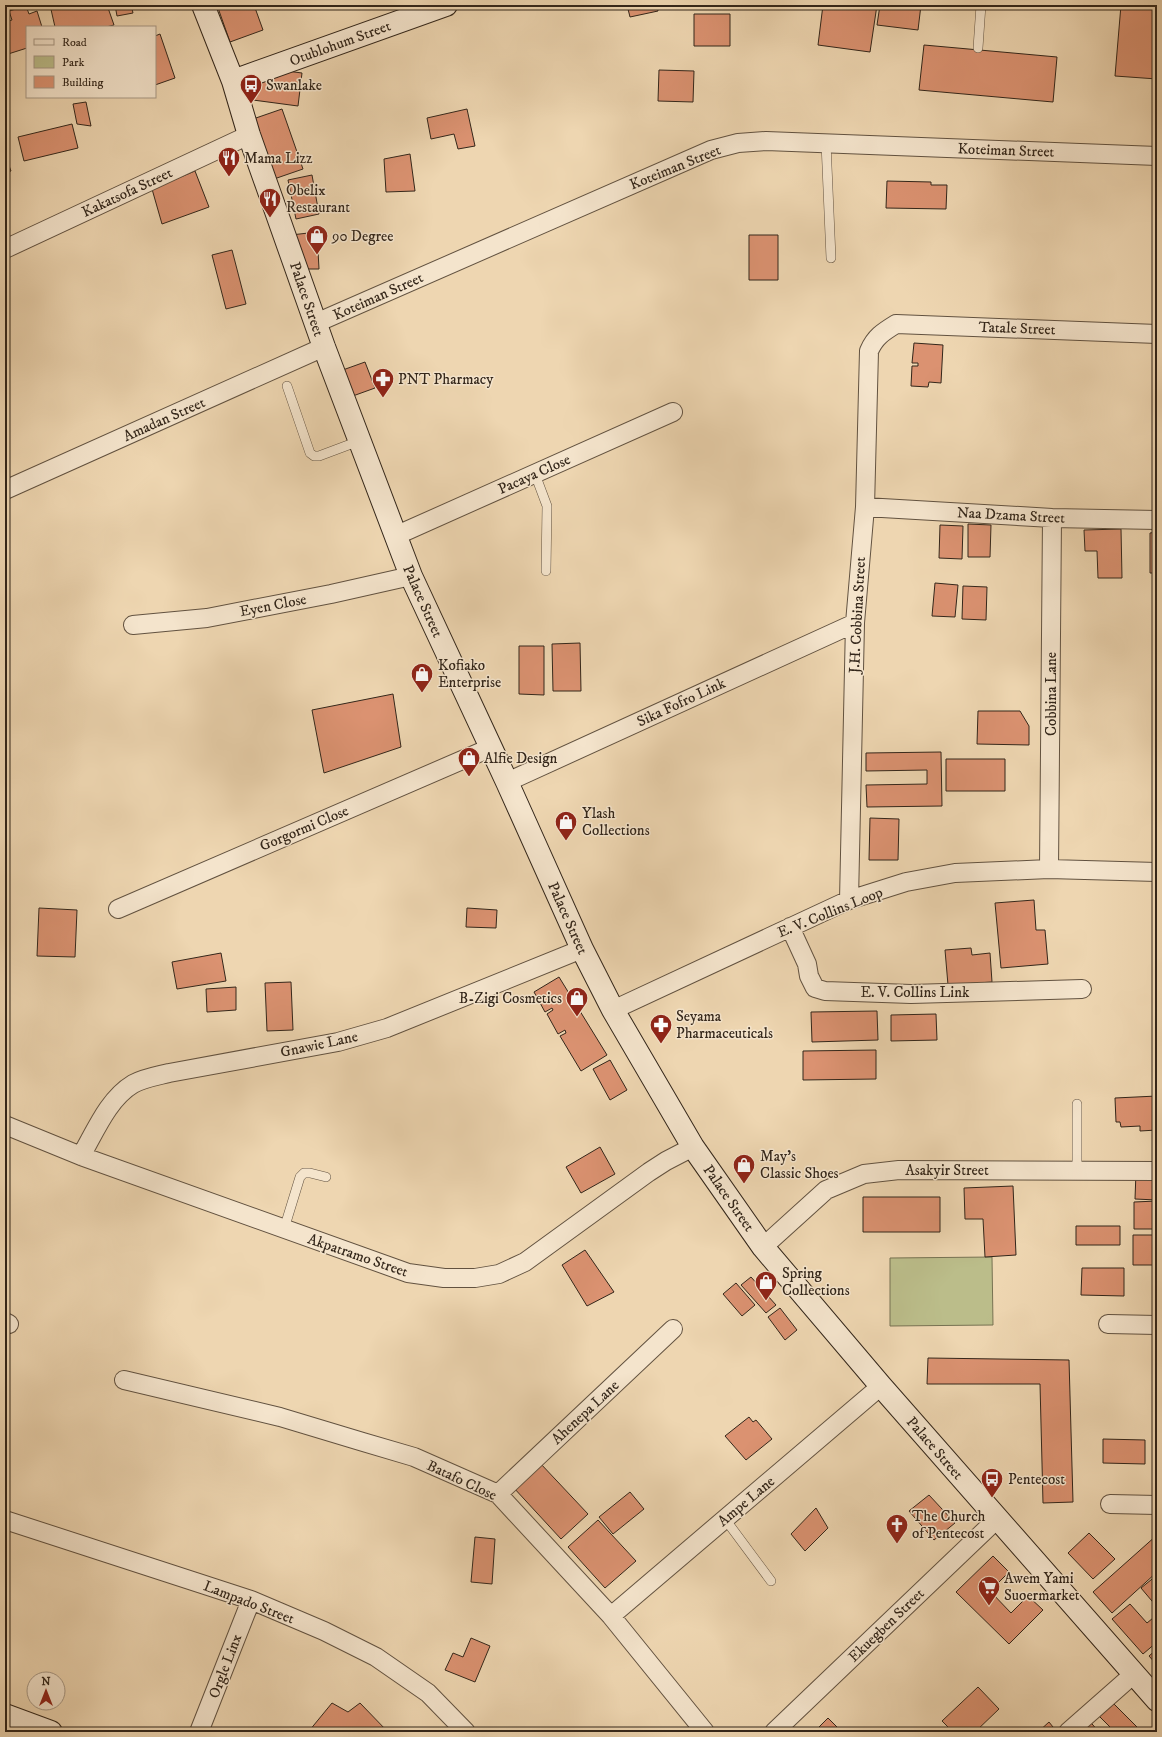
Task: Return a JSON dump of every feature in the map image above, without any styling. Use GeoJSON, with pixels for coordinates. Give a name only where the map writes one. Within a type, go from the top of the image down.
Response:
{"type":"FeatureCollection","features":[{"type":"Feature","properties":{"kind":"street","name":"Palace Street"},"geometry":{"type":"LineString","coordinates":[[203,5],[233,81],[249,136],[324,347],[411,576],[507,782],[582,950],[613,1010],[693,1148],[763,1247],[881,1386],[997,1519],[1135,1673],[1157,1700]]}},
{"type":"Feature","properties":{"kind":"street","name":"Otublohum Street"},"geometry":{"type":"LineString","coordinates":[[233,81],[446,5]]}},
{"type":"Feature","properties":{"kind":"street","name":"Kakatsofa Street"},"geometry":{"type":"LineString","coordinates":[[5,249],[249,136]]}},
{"type":"Feature","properties":{"kind":"street","name":"Koteiman Street"},"geometry":{"type":"LineString","coordinates":[[316,324],[711,150],[738,143],[766,141],[1157,156]]}},
{"type":"Feature","properties":{"kind":"street","name":"Tatale Street"},"geometry":{"type":"LineString","coordinates":[[879,334],[896,324],[1157,334]]}},
{"type":"Feature","properties":{"kind":"street","name":"J.H. Cobbina Street"},"geometry":{"type":"LineString","coordinates":[[850,900],[855,622],[865,507],[869,351],[879,334]]}},
{"type":"Feature","properties":{"kind":"street","name":"Amadan Street"},"geometry":{"type":"LineString","coordinates":[[5,490],[324,347]]}},
{"type":"Feature","properties":{"kind":"street","name":"Pacaya Close"},"geometry":{"type":"LineString","coordinates":[[395,536],[673,412]]}},
{"type":"Feature","properties":{"kind":"street","name":"Naa Dzama Street"},"geometry":{"type":"LineString","coordinates":[[865,507],[1052,518],[1157,520]]}},
{"type":"Feature","properties":{"kind":"street","name":"Cobbina Lane"},"geometry":{"type":"LineString","coordinates":[[1049,870],[1052,518]]}},
{"type":"Feature","properties":{"kind":"street","name":"Eyen Close"},"geometry":{"type":"LineString","coordinates":[[133,625],[207,618],[331,594],[411,576]]}},
{"type":"Feature","properties":{"kind":"street","name":"Sika Fofro Link"},"geometry":{"type":"LineString","coordinates":[[507,782],[855,622]]}},
{"type":"Feature","properties":{"kind":"street","name":"Gorgormi Close"},"geometry":{"type":"LineString","coordinates":[[118,908],[490,748]]}},
{"type":"Feature","properties":{"kind":"street","name":"E. V. Collins Loop"},"geometry":{"type":"LineString","coordinates":[[613,1010],[850,900],[906,882],[955,872],[1049,870],[1157,872]]}},
{"type":"Feature","properties":{"kind":"street","name":"E. V. Collins Link"},"geometry":{"type":"LineString","coordinates":[[790,927],[807,964],[809,976],[815,988],[825,991],[910,994],[1082,988]]}},
{"type":"Feature","properties":{"kind":"street","name":"Gnawie Lane"},"geometry":{"type":"LineString","coordinates":[[80,1156],[108,1110],[120,1095],[134,1084],[151,1077],[338,1042],[387,1028],[582,950]]}},
{"type":"Feature","properties":{"kind":"street","name":"Akpatramo Street"},"geometry":{"type":"LineString","coordinates":[[5,1125],[80,1156],[408,1273],[444,1278],[481,1277],[499,1274],[525,1262],[649,1172],[666,1161],[693,1148]]}},
{"type":"Feature","properties":{"kind":"street","name":"Asakyir Street"},"geometry":{"type":"LineString","coordinates":[[763,1247],[826,1190],[864,1174],[899,1170],[1157,1171]]}},
{"type":"Feature","properties":{"kind":"street"},"geometry":{"type":"LineString","coordinates":[[1108,1324],[1157,1325]]}},
{"type":"Feature","properties":{"kind":"street","name":"Ahenepa Lane"},"geometry":{"type":"LineString","coordinates":[[498,1494],[673,1329]]}},
{"type":"Feature","properties":{"kind":"street","name":"Batafo Close"},"geometry":{"type":"LineString","coordinates":[[124,1380],[280,1417],[414,1457],[498,1494],[611,1616],[705,1732]]}},
{"type":"Feature","properties":{"kind":"street","name":"Ampe Lane"},"geometry":{"type":"LineString","coordinates":[[611,1616],[881,1386]]}},
{"type":"Feature","properties":{"kind":"street"},"geometry":{"type":"LineString","coordinates":[[1110,1504],[1157,1505]]}},
{"type":"Feature","properties":{"kind":"street","name":"Ekuegben Street"},"geometry":{"type":"LineString","coordinates":[[774,1732],[997,1519]]}},
{"type":"Feature","properties":{"kind":"street","name":"Lampado Street"},"geometry":{"type":"LineString","coordinates":[[5,1520],[251,1600],[324,1632],[376,1658],[428,1693],[466,1732]]}},
{"type":"Feature","properties":{"kind":"street","name":"Orgle Linx"},"geometry":{"type":"LineString","coordinates":[[199,1732],[251,1600]]}},
{"type":"Feature","properties":{"kind":"street"},"geometry":{"type":"LineString","coordinates":[[1068,1732],[1135,1673]]}},
{"type":"Feature","properties":{"kind":"street"},"geometry":{"type":"LineString","coordinates":[[5,1715],[51,1732]]}},
{"type":"Feature","properties":{"kind":"lane"},"geometry":{"type":"LineString","coordinates":[[978,48],[981,5]]}},
{"type":"Feature","properties":{"kind":"lane"},"geometry":{"type":"LineString","coordinates":[[826,143],[831,258]]}},
{"type":"Feature","properties":{"kind":"lane"},"geometry":{"type":"LineString","coordinates":[[287,386],[310,452],[314,456],[318,456],[359,441]]}},
{"type":"Feature","properties":{"kind":"lane"},"geometry":{"type":"LineString","coordinates":[[536,474],[546,506],[546,571]]}},
{"type":"Feature","properties":{"kind":"lane"},"geometry":{"type":"LineString","coordinates":[[1077,1104],[1077,1170]]}},
{"type":"Feature","properties":{"kind":"lane"},"geometry":{"type":"LineString","coordinates":[[284,1229],[300,1177],[304,1173],[326,1177]]}},
{"type":"Feature","properties":{"kind":"lane"},"geometry":{"type":"LineString","coordinates":[[725,1519],[771,1581]]}},
{"type":"Feature","properties":{"kind":"green space"},"geometry":{"type":"Polygon","coordinates":[[[992,1257],[993,1325],[890,1326],[890,1258],[992,1257]]]}},
{"type":"Feature","properties":{"kind":"building"},"geometry":{"type":"Polygon","coordinates":[[[50,5],[107,5],[114,25],[110,26],[55,26],[50,5]]]}},
{"type":"Feature","properties":{"kind":"building"},"geometry":{"type":"Polygon","coordinates":[[[115,5],[131,5],[133,13],[117,16],[115,5]]]}},
{"type":"Feature","properties":{"kind":"building"},"geometry":{"type":"Polygon","coordinates":[[[217,5],[246,5],[247,8],[254,5],[263,30],[230,42],[217,5]]]}},
{"type":"Feature","properties":{"kind":"building"},"geometry":{"type":"Polygon","coordinates":[[[627,5],[657,5],[658,11],[630,17],[627,5]]]}},
{"type":"Feature","properties":{"kind":"building"},"geometry":{"type":"Polygon","coordinates":[[[823,5],[877,5],[870,52],[818,45],[823,5]]]}},
{"type":"Feature","properties":{"kind":"building"},"geometry":{"type":"Polygon","coordinates":[[[880,5],[921,5],[918,30],[877,25],[880,5]]]}},
{"type":"Feature","properties":{"kind":"building"},"geometry":{"type":"Polygon","coordinates":[[[1121,5],[1157,5],[1157,79],[1115,76],[1121,5]]]}},
{"type":"Feature","properties":{"kind":"building"},"geometry":{"type":"Polygon","coordinates":[[[26,6],[29,14],[37,11],[42,26],[26,26],[26,48],[5,55],[5,22],[12,20],[9,11],[26,6]]]}},
{"type":"Feature","properties":{"kind":"building"},"geometry":{"type":"Polygon","coordinates":[[[694,14],[730,14],[730,46],[694,46],[694,14]]]}},
{"type":"Feature","properties":{"kind":"building"},"geometry":{"type":"Polygon","coordinates":[[[160,34],[175,78],[156,85],[156,36],[160,34]]]}},
{"type":"Feature","properties":{"kind":"building"},"geometry":{"type":"Polygon","coordinates":[[[924,45],[1057,57],[1053,102],[919,90],[924,45]]]}},
{"type":"Feature","properties":{"kind":"building"},"geometry":{"type":"Polygon","coordinates":[[[279,70],[302,73],[298,106],[253,100],[257,75],[278,77],[279,70]]]}},
{"type":"Feature","properties":{"kind":"building"},"geometry":{"type":"Polygon","coordinates":[[[659,70],[694,71],[693,102],[658,101],[659,70]]]}},
{"type":"Feature","properties":{"kind":"building"},"geometry":{"type":"Polygon","coordinates":[[[86,102],[91,126],[77,124],[73,104],[86,102]]]}},
{"type":"Feature","properties":{"kind":"building"},"geometry":{"type":"Polygon","coordinates":[[[282,109],[303,169],[274,179],[253,119],[282,109]]]}},
{"type":"Feature","properties":{"kind":"building"},"geometry":{"type":"Polygon","coordinates":[[[467,109],[475,146],[458,149],[454,134],[431,139],[427,118],[467,109]]]}},
{"type":"Feature","properties":{"kind":"building"},"geometry":{"type":"Polygon","coordinates":[[[72,124],[78,148],[24,161],[18,137],[72,124]]]}},
{"type":"Feature","properties":{"kind":"building"},"geometry":{"type":"Polygon","coordinates":[[[410,154],[415,191],[386,192],[384,159],[410,154]]]}},
{"type":"Feature","properties":{"kind":"building"},"geometry":{"type":"Polygon","coordinates":[[[5,155],[11,171],[5,173],[5,155]]]}},
{"type":"Feature","properties":{"kind":"building"},"geometry":{"type":"Polygon","coordinates":[[[195,171],[209,207],[162,224],[152,189],[195,171]]]}},
{"type":"Feature","properties":{"kind":"building"},"geometry":{"type":"Polygon","coordinates":[[[312,175],[319,214],[296,219],[288,180],[312,175]]]}},
{"type":"Feature","properties":{"kind":"building"},"geometry":{"type":"Polygon","coordinates":[[[887,181],[931,182],[931,185],[947,185],[946,209],[886,208],[887,181]]]}},
{"type":"Feature","properties":{"kind":"building"},"geometry":{"type":"Polygon","coordinates":[[[317,232],[319,269],[300,269],[291,235],[317,232]]]}},
{"type":"Feature","properties":{"kind":"building"},"geometry":{"type":"Polygon","coordinates":[[[749,235],[778,235],[778,280],[749,280],[749,235]]]}},
{"type":"Feature","properties":{"kind":"building"},"geometry":{"type":"Polygon","coordinates":[[[232,250],[246,304],[226,309],[212,255],[232,250]]]}},
{"type":"Feature","properties":{"kind":"building"},"geometry":{"type":"Polygon","coordinates":[[[914,343],[943,345],[941,383],[929,382],[928,387],[911,386],[912,366],[918,366],[918,363],[912,363],[914,343]]]}},
{"type":"Feature","properties":{"kind":"building"},"geometry":{"type":"Polygon","coordinates":[[[365,362],[375,388],[350,397],[340,371],[365,362]]]}},
{"type":"Feature","properties":{"kind":"building"},"geometry":{"type":"Polygon","coordinates":[[[968,524],[991,525],[990,557],[968,557],[968,524]]]}},
{"type":"Feature","properties":{"kind":"building"},"geometry":{"type":"Polygon","coordinates":[[[940,525],[963,526],[962,559],[939,558],[940,525]]]}},
{"type":"Feature","properties":{"kind":"building"},"geometry":{"type":"Polygon","coordinates":[[[1121,529],[1122,578],[1098,578],[1097,551],[1085,551],[1084,530],[1121,529]]]}},
{"type":"Feature","properties":{"kind":"building"},"geometry":{"type":"Polygon","coordinates":[[[1157,532],[1157,573],[1150,573],[1150,533],[1157,532]]]}},
{"type":"Feature","properties":{"kind":"building"},"geometry":{"type":"Polygon","coordinates":[[[935,583],[958,585],[955,617],[932,616],[935,583]]]}},
{"type":"Feature","properties":{"kind":"building"},"geometry":{"type":"Polygon","coordinates":[[[963,586],[987,587],[986,620],[962,619],[963,586]]]}},
{"type":"Feature","properties":{"kind":"building"},"geometry":{"type":"Polygon","coordinates":[[[580,643],[581,691],[553,691],[552,644],[580,643]]]}},
{"type":"Feature","properties":{"kind":"building"},"geometry":{"type":"Polygon","coordinates":[[[519,646],[544,646],[544,695],[519,694],[519,646]]]}},
{"type":"Feature","properties":{"kind":"building"},"geometry":{"type":"Polygon","coordinates":[[[393,694],[401,747],[324,773],[312,710],[393,694]]]}},
{"type":"Feature","properties":{"kind":"building"},"geometry":{"type":"Polygon","coordinates":[[[978,711],[1020,711],[1029,726],[1029,745],[977,744],[978,711]]]}},
{"type":"Feature","properties":{"kind":"building"},"geometry":{"type":"Polygon","coordinates":[[[941,752],[942,806],[867,807],[866,785],[927,784],[927,770],[866,771],[866,753],[941,752]]]}},
{"type":"Feature","properties":{"kind":"building"},"geometry":{"type":"Polygon","coordinates":[[[946,759],[1005,759],[1005,791],[946,791],[946,759]]]}},
{"type":"Feature","properties":{"kind":"building"},"geometry":{"type":"Polygon","coordinates":[[[870,818],[899,819],[898,860],[869,860],[870,818]]]}},
{"type":"Feature","properties":{"kind":"building"},"geometry":{"type":"Polygon","coordinates":[[[1034,900],[1036,930],[1045,930],[1048,964],[1001,968],[995,903],[1034,900]]]}},
{"type":"Feature","properties":{"kind":"building"},"geometry":{"type":"Polygon","coordinates":[[[39,908],[77,910],[75,957],[37,956],[39,908]]]}},
{"type":"Feature","properties":{"kind":"building"},"geometry":{"type":"Polygon","coordinates":[[[467,908],[497,910],[496,928],[466,927],[467,908]]]}},
{"type":"Feature","properties":{"kind":"building"},"geometry":{"type":"Polygon","coordinates":[[[971,948],[972,955],[990,953],[992,982],[948,985],[945,950],[971,948]]]}},
{"type":"Feature","properties":{"kind":"building"},"geometry":{"type":"Polygon","coordinates":[[[221,953],[226,981],[177,989],[172,962],[221,953]]]}},
{"type":"Feature","properties":{"kind":"building"},"geometry":{"type":"Polygon","coordinates":[[[559,977],[607,1055],[581,1071],[560,1036],[566,1033],[565,1030],[558,1034],[547,1014],[553,1010],[552,1008],[545,1012],[534,992],[559,977]]]}},
{"type":"Feature","properties":{"kind":"building"},"geometry":{"type":"Polygon","coordinates":[[[291,982],[293,1030],[267,1031],[265,983],[291,982]]]}},
{"type":"Feature","properties":{"kind":"building"},"geometry":{"type":"Polygon","coordinates":[[[236,987],[236,1010],[207,1012],[206,989],[236,987]]]}},
{"type":"Feature","properties":{"kind":"building"},"geometry":{"type":"Polygon","coordinates":[[[877,1011],[878,1040],[812,1042],[811,1012],[877,1011]]]}},
{"type":"Feature","properties":{"kind":"building"},"geometry":{"type":"Polygon","coordinates":[[[936,1014],[937,1040],[891,1041],[891,1015],[936,1014]]]}},
{"type":"Feature","properties":{"kind":"building"},"geometry":{"type":"Polygon","coordinates":[[[876,1050],[876,1079],[803,1080],[803,1051],[876,1050]]]}},
{"type":"Feature","properties":{"kind":"building"},"geometry":{"type":"Polygon","coordinates":[[[610,1060],[627,1090],[610,1100],[593,1069],[610,1060]]]}},
{"type":"Feature","properties":{"kind":"building"},"geometry":{"type":"Polygon","coordinates":[[[1157,1096],[1157,1130],[1140,1131],[1140,1126],[1121,1127],[1120,1122],[1116,1122],[1115,1098],[1157,1096]]]}},
{"type":"Feature","properties":{"kind":"building"},"geometry":{"type":"Polygon","coordinates":[[[600,1147],[615,1174],[581,1193],[566,1167],[600,1147]]]}},
{"type":"Feature","properties":{"kind":"building"},"geometry":{"type":"Polygon","coordinates":[[[1136,1172],[1157,1173],[1157,1200],[1135,1199],[1136,1172]]]}},
{"type":"Feature","properties":{"kind":"building"},"geometry":{"type":"Polygon","coordinates":[[[1013,1186],[1016,1255],[985,1257],[983,1219],[965,1219],[964,1188],[1013,1186]]]}},
{"type":"Feature","properties":{"kind":"building"},"geometry":{"type":"Polygon","coordinates":[[[863,1197],[940,1197],[940,1232],[863,1232],[863,1197]]]}},
{"type":"Feature","properties":{"kind":"building"},"geometry":{"type":"Polygon","coordinates":[[[1157,1201],[1157,1229],[1134,1229],[1134,1202],[1157,1201]]]}},
{"type":"Feature","properties":{"kind":"building"},"geometry":{"type":"Polygon","coordinates":[[[1076,1226],[1120,1226],[1120,1245],[1076,1245],[1076,1226]]]}},
{"type":"Feature","properties":{"kind":"building"},"geometry":{"type":"Polygon","coordinates":[[[1133,1235],[1157,1235],[1157,1265],[1133,1265],[1133,1235]]]}},
{"type":"Feature","properties":{"kind":"building"},"geometry":{"type":"Polygon","coordinates":[[[585,1250],[614,1292],[587,1306],[562,1265],[585,1250]]]}},
{"type":"Feature","properties":{"kind":"building"},"geometry":{"type":"Polygon","coordinates":[[[1082,1268],[1124,1268],[1124,1296],[1081,1295],[1082,1268]]]}},
{"type":"Feature","properties":{"kind":"building"},"geometry":{"type":"Polygon","coordinates":[[[751,1277],[776,1305],[766,1313],[741,1285],[751,1277]]]}},
{"type":"Feature","properties":{"kind":"building"},"geometry":{"type":"Polygon","coordinates":[[[736,1283],[755,1305],[742,1316],[723,1294],[736,1283]]]}},
{"type":"Feature","properties":{"kind":"building"},"geometry":{"type":"Polygon","coordinates":[[[780,1308],[797,1330],[785,1340],[768,1317],[780,1308]]]}},
{"type":"Feature","properties":{"kind":"building"},"geometry":{"type":"Polygon","coordinates":[[[928,1358],[1069,1360],[1073,1502],[1043,1503],[1040,1384],[927,1384],[928,1358]]]}},
{"type":"Feature","properties":{"kind":"building"},"geometry":{"type":"Polygon","coordinates":[[[749,1417],[753,1422],[756,1420],[772,1439],[746,1460],[725,1436],[749,1417]]]}},
{"type":"Feature","properties":{"kind":"building"},"geometry":{"type":"Polygon","coordinates":[[[1103,1439],[1145,1440],[1145,1464],[1103,1463],[1103,1439]]]}},
{"type":"Feature","properties":{"kind":"building"},"geometry":{"type":"Polygon","coordinates":[[[540,1463],[588,1514],[561,1539],[513,1487],[540,1463]]]}},
{"type":"Feature","properties":{"kind":"building"},"geometry":{"type":"Polygon","coordinates":[[[630,1492],[644,1509],[613,1534],[599,1517],[630,1492]]]}},
{"type":"Feature","properties":{"kind":"building"},"geometry":{"type":"Polygon","coordinates":[[[929,1495],[955,1523],[934,1540],[909,1511],[929,1495]]]}},
{"type":"Feature","properties":{"kind":"building"},"geometry":{"type":"Polygon","coordinates":[[[816,1508],[828,1528],[805,1551],[791,1534],[816,1508]]]}},
{"type":"Feature","properties":{"kind":"building"},"geometry":{"type":"Polygon","coordinates":[[[598,1520],[636,1561],[605,1588],[568,1547],[598,1520]]]}},
{"type":"Feature","properties":{"kind":"building"},"geometry":{"type":"Polygon","coordinates":[[[1089,1533],[1115,1559],[1093,1579],[1068,1553],[1089,1533]]]}},
{"type":"Feature","properties":{"kind":"building"},"geometry":{"type":"Polygon","coordinates":[[[1157,1535],[1157,1572],[1112,1613],[1093,1592],[1157,1535]]]}},
{"type":"Feature","properties":{"kind":"building"},"geometry":{"type":"Polygon","coordinates":[[[475,1537],[495,1539],[492,1584],[471,1582],[475,1537]]]}},
{"type":"Feature","properties":{"kind":"building"},"geometry":{"type":"Polygon","coordinates":[[[993,1556],[1009,1572],[990,1591],[1011,1613],[1028,1596],[1043,1610],[1009,1644],[956,1592],[993,1556]]]}},
{"type":"Feature","properties":{"kind":"building"},"geometry":{"type":"Polygon","coordinates":[[[1157,1575],[1157,1607],[1141,1588],[1157,1575]]]}},
{"type":"Feature","properties":{"kind":"building"},"geometry":{"type":"Polygon","coordinates":[[[1130,1604],[1147,1623],[1153,1618],[1157,1622],[1157,1642],[1143,1654],[1112,1619],[1130,1604]]]}},
{"type":"Feature","properties":{"kind":"building"},"geometry":{"type":"Polygon","coordinates":[[[471,1638],[490,1646],[475,1682],[445,1670],[453,1653],[463,1657],[471,1638]]]}},
{"type":"Feature","properties":{"kind":"building"},"geometry":{"type":"Polygon","coordinates":[[[1157,1649],[1157,1665],[1149,1656],[1157,1649]]]}},
{"type":"Feature","properties":{"kind":"building"},"geometry":{"type":"Polygon","coordinates":[[[978,1687],[999,1709],[975,1732],[953,1732],[942,1721],[978,1687]]]}},
{"type":"Feature","properties":{"kind":"building"},"geometry":{"type":"Polygon","coordinates":[[[1108,1698],[1142,1732],[1115,1732],[1094,1711],[1108,1698]]]}},
{"type":"Feature","properties":{"kind":"building"},"geometry":{"type":"Polygon","coordinates":[[[332,1703],[348,1712],[360,1703],[388,1732],[309,1731],[332,1703]]]}},
{"type":"Feature","properties":{"kind":"building"},"geometry":{"type":"Polygon","coordinates":[[[1086,1717],[1099,1732],[1070,1732],[1086,1717]]]}},
{"type":"Feature","properties":{"kind":"building"},"geometry":{"type":"Polygon","coordinates":[[[828,1718],[842,1732],[814,1732],[828,1718]]]}},
{"type":"Feature","properties":{"kind":"building"},"geometry":{"type":"Polygon","coordinates":[[[1049,1722],[1057,1732],[1038,1732],[1049,1722]]]}},
{"type":"Feature","properties":{"kind":"place","name":"Swanlake"},"geometry":{"type":"Point","coordinates":[251,104]}},
{"type":"Feature","properties":{"kind":"place","name":"Mama Lizz"},"geometry":{"type":"Point","coordinates":[229,178]}},
{"type":"Feature","properties":{"kind":"place","name":"Obelix Restaurant"},"geometry":{"type":"Point","coordinates":[270,218]}},
{"type":"Feature","properties":{"kind":"place","name":"90 Degree"},"geometry":{"type":"Point","coordinates":[317,256]}},
{"type":"Feature","properties":{"kind":"place","name":"PNT Pharmacy"},"geometry":{"type":"Point","coordinates":[383,398]}},
{"type":"Feature","properties":{"kind":"place","name":"Kofiako Enterprise"},"geometry":{"type":"Point","coordinates":[422,694]}},
{"type":"Feature","properties":{"kind":"place","name":"Alfie Design"},"geometry":{"type":"Point","coordinates":[469,778]}},
{"type":"Feature","properties":{"kind":"place","name":"Ylash Collections"},"geometry":{"type":"Point","coordinates":[566,842]}},
{"type":"Feature","properties":{"kind":"place","name":"B-Zigi Cosmetics"},"geometry":{"type":"Point","coordinates":[577,1018]}},
{"type":"Feature","properties":{"kind":"place","name":"Seyama Pharmaceuticals"},"geometry":{"type":"Point","coordinates":[661,1044]}},
{"type":"Feature","properties":{"kind":"place","name":"May's Classic Shoes"},"geometry":{"type":"Point","coordinates":[744,1184]}},
{"type":"Feature","properties":{"kind":"place","name":"Spring Collections"},"geometry":{"type":"Point","coordinates":[766,1302]}},
{"type":"Feature","properties":{"kind":"place","name":"Pentecost"},"geometry":{"type":"Point","coordinates":[992,1498]}},
{"type":"Feature","properties":{"kind":"place","name":"The Church of Pentecost"},"geometry":{"type":"Point","coordinates":[897,1544]}},
{"type":"Feature","properties":{"kind":"place","name":"Awem Yami Suoermarket"},"geometry":{"type":"Point","coordinates":[989,1606]}}]}
